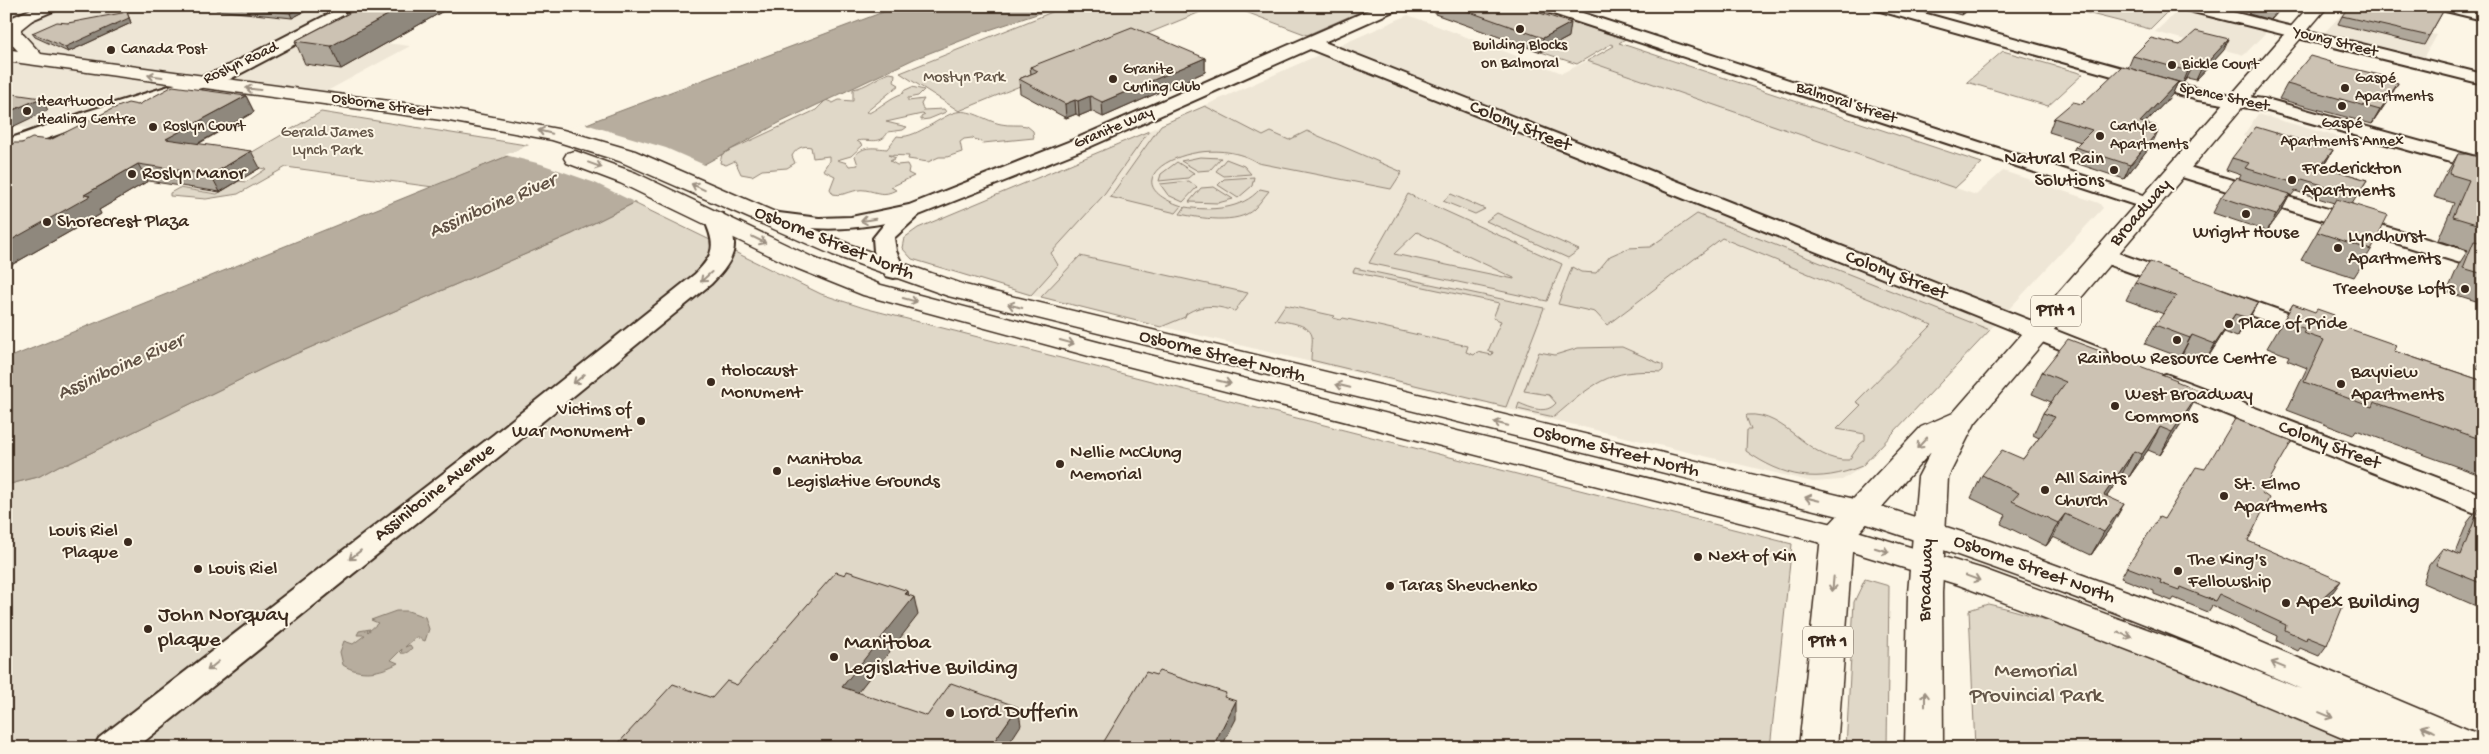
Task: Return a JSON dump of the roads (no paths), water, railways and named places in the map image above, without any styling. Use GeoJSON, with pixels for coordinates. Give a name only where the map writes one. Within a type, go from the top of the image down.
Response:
{"type":"FeatureCollection","features":[{"type":"Feature","properties":{"kind":"main road","name":"Broadway"},"geometry":{"type":"LineString","coordinates":[[1924,748],[1928,548],[1934,477],[1963,418],[2319,6]]}},
{"type":"Feature","properties":{"kind":"main road"},"geometry":{"type":"LineString","coordinates":[[28,16],[12,27],[12,33],[35,59]]}},
{"type":"Feature","properties":{"kind":"main road","name":"Osborne Street"},"geometry":{"type":"LineString","coordinates":[[6,55],[533,129],[602,148],[648,164],[753,212]]}},
{"type":"Feature","properties":{"kind":"main road","name":"Osborne Street"},"geometry":{"type":"LineString","coordinates":[[6,69],[167,93],[289,107],[532,146],[588,162],[628,178],[715,219]]}},
{"type":"Feature","properties":{"kind":"main road","name":"Osborne Street North"},"geometry":{"type":"LineString","coordinates":[[753,212],[894,271],[957,291],[1860,511],[1928,548],[1971,577],[2200,663],[2406,748]]}},
{"type":"Feature","properties":{"kind":"main road","name":"Osborne Street North"},"geometry":{"type":"LineString","coordinates":[[715,219],[805,263],[872,290],[1115,354],[1837,536],[1928,548],[2062,579],[2213,636],[2473,748]]}},
{"type":"Feature","properties":{"kind":"main road","name":"Broadway"},"geometry":{"type":"LineString","coordinates":[[1837,536],[1930,434],[1963,418]]}},
{"type":"Feature","properties":{"kind":"main road","name":"PTH 1"},"geometry":{"type":"LineString","coordinates":[[1818,748],[1837,536]]}},
{"type":"Feature","properties":{"kind":"street"},"geometry":{"type":"LineString","coordinates":[[6,26],[52,6]]}},
{"type":"Feature","properties":{"kind":"street","name":"Roslyn Road"},"geometry":{"type":"LineString","coordinates":[[6,147],[224,75],[357,6]]}},
{"type":"Feature","properties":{"kind":"street","name":"Granite Way"},"geometry":{"type":"LineString","coordinates":[[753,212],[819,224],[851,223],[915,210],[1080,144],[1392,6]]}},
{"type":"Feature","properties":{"kind":"street","name":"Balmoral Street"},"geometry":{"type":"LineString","coordinates":[[1544,6],[2148,203]]}},
{"type":"Feature","properties":{"kind":"street","name":"Spence Street"},"geometry":{"type":"LineString","coordinates":[[1879,6],[2204,96],[2270,106],[2483,165]]}},
{"type":"Feature","properties":{"kind":"street","name":"Young Street"},"geometry":{"type":"LineString","coordinates":[[2187,6],[2483,79]]}},
{"type":"Feature","properties":{"kind":"street"},"geometry":{"type":"LineString","coordinates":[[2443,6],[2483,15]]}},
{"type":"Feature","properties":{"kind":"street","name":"Colony Street"},"geometry":{"type":"LineString","coordinates":[[1311,43],[2038,332],[2483,506]]}},
{"type":"Feature","properties":{"kind":"street"},"geometry":{"type":"LineString","coordinates":[[2179,170],[2483,263]]}},
{"type":"Feature","properties":{"kind":"street","name":"Granite Way"},"geometry":{"type":"LineString","coordinates":[[894,271],[882,248],[883,236],[888,230],[915,210]]}},
{"type":"Feature","properties":{"kind":"street","name":"Assiniboine Avenue"},"geometry":{"type":"LineString","coordinates":[[111,748],[502,441],[719,265],[722,258],[724,238],[715,219]]}},
{"type":"Feature","properties":{"kind":"street"},"geometry":{"type":"LineString","coordinates":[[2104,256],[2336,339]]}},
{"type":"Feature","properties":{"kind":"water","name":"Assiniboine River"},"geometry":{"type":"Polygon","coordinates":[[[899,6],[1061,6],[986,31],[914,59],[779,123],[634,203],[572,234],[270,365],[68,464],[60,465],[38,477],[6,485],[6,359],[599,119],[899,6]]]}},
{"type":"Feature","properties":{"kind":"water"},"geometry":{"type":"Polygon","coordinates":[[[396,611],[408,611],[425,617],[429,629],[425,641],[416,637],[405,647],[410,645],[412,648],[410,651],[401,653],[402,649],[391,660],[398,663],[384,669],[363,672],[343,665],[340,652],[344,641],[353,644],[365,635],[357,635],[359,631],[370,629],[368,632],[378,623],[371,620],[396,611]]]}},
{"type":"Feature","properties":{"kind":"place","name":"Building Blocks on Balmoral"},"geometry":{"type":"Point","coordinates":[1520,29]}},
{"type":"Feature","properties":{"kind":"place","name":"Canada Post"},"geometry":{"type":"Point","coordinates":[111,50]}},
{"type":"Feature","properties":{"kind":"place","name":"Bickle Court"},"geometry":{"type":"Point","coordinates":[2172,65]}},
{"type":"Feature","properties":{"kind":"place","name":"Granite Curling Club"},"geometry":{"type":"Point","coordinates":[1113,79]}},
{"type":"Feature","properties":{"kind":"place","name":"Gaspé Apartments"},"geometry":{"type":"Point","coordinates":[2345,88]}},
{"type":"Feature","properties":{"kind":"place","name":"Gaspé Apartments Annex"},"geometry":{"type":"Point","coordinates":[2342,106]}},
{"type":"Feature","properties":{"kind":"place","name":"Heartwood Healing Centre"},"geometry":{"type":"Point","coordinates":[27,111]}},
{"type":"Feature","properties":{"kind":"place","name":"Roslyn Court"},"geometry":{"type":"Point","coordinates":[153,127]}},
{"type":"Feature","properties":{"kind":"place","name":"Carlyle Apartments"},"geometry":{"type":"Point","coordinates":[2100,136]}},
{"type":"Feature","properties":{"kind":"place","name":"Natural Pain Solutions"},"geometry":{"type":"Point","coordinates":[2114,170]}},
{"type":"Feature","properties":{"kind":"place","name":"Roslyn Manor"},"geometry":{"type":"Point","coordinates":[132,174]}},
{"type":"Feature","properties":{"kind":"place","name":"Frederickton Apartments"},"geometry":{"type":"Point","coordinates":[2292,180]}},
{"type":"Feature","properties":{"kind":"place","name":"Wright House"},"geometry":{"type":"Point","coordinates":[2246,214]}},
{"type":"Feature","properties":{"kind":"place","name":"Shorecrest Plaza"},"geometry":{"type":"Point","coordinates":[47,222]}},
{"type":"Feature","properties":{"kind":"place","name":"Lyndhurst Apartments"},"geometry":{"type":"Point","coordinates":[2338,248]}},
{"type":"Feature","properties":{"kind":"place","name":"Treehouse Lofts"},"geometry":{"type":"Point","coordinates":[2465,289]}},
{"type":"Feature","properties":{"kind":"place","name":"Place of Pride"},"geometry":{"type":"Point","coordinates":[2229,324]}},
{"type":"Feature","properties":{"kind":"place","name":"Rainbow Resource Centre"},"geometry":{"type":"Point","coordinates":[2177,340]}},
{"type":"Feature","properties":{"kind":"place","name":"Holocaust Monument"},"geometry":{"type":"Point","coordinates":[711,382]}},
{"type":"Feature","properties":{"kind":"place","name":"Bayview Apartments"},"geometry":{"type":"Point","coordinates":[2341,384]}},
{"type":"Feature","properties":{"kind":"place","name":"West Broadway Commons"},"geometry":{"type":"Point","coordinates":[2115,406]}},
{"type":"Feature","properties":{"kind":"place","name":"Victims of War Monument"},"geometry":{"type":"Point","coordinates":[641,421]}},
{"type":"Feature","properties":{"kind":"place","name":"Nellie McClung Memorial"},"geometry":{"type":"Point","coordinates":[1060,464]}},
{"type":"Feature","properties":{"kind":"place","name":"Manitoba Legislative Grounds"},"geometry":{"type":"Point","coordinates":[777,471]}},
{"type":"Feature","properties":{"kind":"place","name":"All Saints Church"},"geometry":{"type":"Point","coordinates":[2045,490]}},
{"type":"Feature","properties":{"kind":"place","name":"St. Elmo Apartments"},"geometry":{"type":"Point","coordinates":[2224,496]}},
{"type":"Feature","properties":{"kind":"place","name":"Louis Riel Plaque"},"geometry":{"type":"Point","coordinates":[128,542]}},
{"type":"Feature","properties":{"kind":"place","name":"Next of Kin"},"geometry":{"type":"Point","coordinates":[1698,557]}},
{"type":"Feature","properties":{"kind":"place","name":"Louis Riel"},"geometry":{"type":"Point","coordinates":[198,569]}},
{"type":"Feature","properties":{"kind":"place","name":"The King's Fellowship"},"geometry":{"type":"Point","coordinates":[2178,571]}},
{"type":"Feature","properties":{"kind":"place","name":"Taras Shevchenko"},"geometry":{"type":"Point","coordinates":[1390,586]}},
{"type":"Feature","properties":{"kind":"place","name":"Apex Building"},"geometry":{"type":"Point","coordinates":[2286,603]}},
{"type":"Feature","properties":{"kind":"place","name":"John Norquay plaque"},"geometry":{"type":"Point","coordinates":[148,629]}},
{"type":"Feature","properties":{"kind":"place","name":"Manitoba Legislative Building"},"geometry":{"type":"Point","coordinates":[834,657]}},
{"type":"Feature","properties":{"kind":"place","name":"Lord Dufferin"},"geometry":{"type":"Point","coordinates":[950,713]}},
{"type":"Feature","properties":{"kind":"park label","name":"Mostyn Park"},"geometry":{"type":"Point","coordinates":[964,78]}},
{"type":"Feature","properties":{"kind":"park label","name":"Gerald James Lynch Park"},"geometry":{"type":"Point","coordinates":[327,142]}},
{"type":"Feature","properties":{"kind":"park label","name":"Memorial Provincial Park"},"geometry":{"type":"Point","coordinates":[2036,684]}}]}
